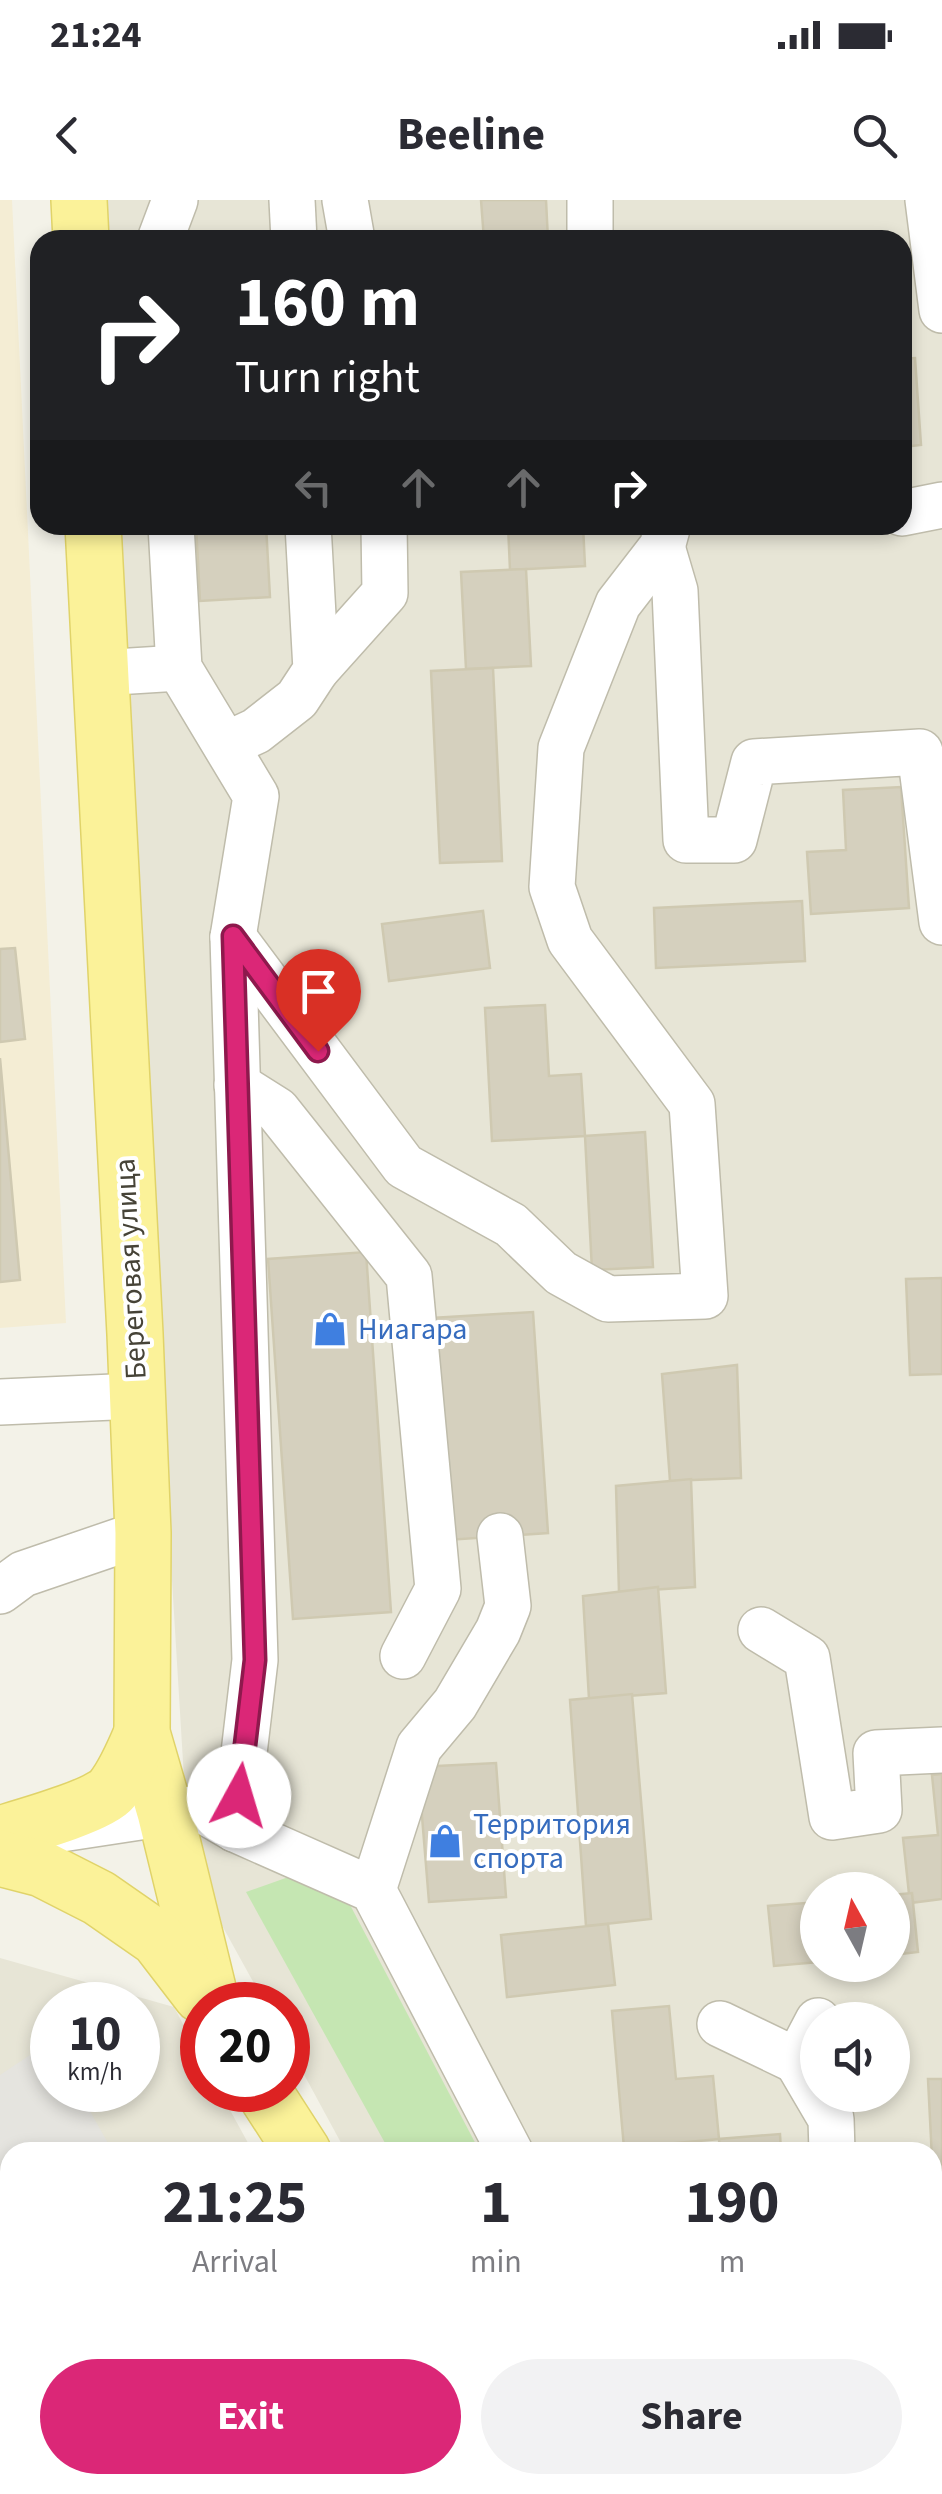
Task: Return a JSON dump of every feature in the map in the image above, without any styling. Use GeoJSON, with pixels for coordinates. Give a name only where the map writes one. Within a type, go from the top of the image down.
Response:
{"type":"FeatureCollection","features":[{"type":"Feature","properties":{"kind":"main road"},"geometry":{"type":"LineString","coordinates":[[79,200],[80,230]]}},
{"type":"Feature","properties":{"kind":"main road","name":"Береговая улица"},"geometry":{"type":"LineString","coordinates":[[93,535],[142,1534],[142,1733],[206,1982]]}},
{"type":"Feature","properties":{"kind":"main road"},"geometry":{"type":"LineString","coordinates":[[0,1836],[110,1794],[142,1733]]}},
{"type":"Feature","properties":{"kind":"main road"},"geometry":{"type":"LineString","coordinates":[[0,1858],[42,1870],[100,1898],[158,1939],[193,1982]]}},
{"type":"Feature","properties":{"kind":"main road"},"geometry":{"type":"LineString","coordinates":[[278,2112],[297,2142]]}},
{"type":"Feature","properties":{"kind":"lane"},"geometry":{"type":"LineString","coordinates":[[164,230],[176,200]]}},
{"type":"Feature","properties":{"kind":"lane"},"geometry":{"type":"LineString","coordinates":[[292,200],[294,230]]}},
{"type":"Feature","properties":{"kind":"lane"},"geometry":{"type":"LineString","coordinates":[[345,200],[350,230]]}},
{"type":"Feature","properties":{"kind":"lane"},"geometry":{"type":"LineString","coordinates":[[928,200],[942,310]]}},
{"type":"Feature","properties":{"kind":"lane"},"geometry":{"type":"LineString","coordinates":[[912,512],[942,505]]}},
{"type":"Feature","properties":{"kind":"lane"},"geometry":{"type":"LineString","coordinates":[[172,535],[180,668],[256,796],[233,936],[255,1660],[235,1829]]}},
{"type":"Feature","properties":{"kind":"lane"},"geometry":{"type":"LineString","coordinates":[[309,535],[316,670]]}},
{"type":"Feature","properties":{"kind":"lane"},"geometry":{"type":"LineString","coordinates":[[226,746],[256,732],[297,699],[316,670],[385,593],[384,535]]}},
{"type":"Feature","properties":{"kind":"lane"},"geometry":{"type":"LineString","coordinates":[[665,536],[675,590],[686,840],[734,840],[754,762],[920,752],[942,922]]}},
{"type":"Feature","properties":{"kind":"lane"},"geometry":{"type":"LineString","coordinates":[[233,936],[404,1166],[511,1225],[561,1274],[608,1299],[705,1296],[692,1104],[570,940],[552,887],[561,748],[618,604],[665,536]]}},
{"type":"Feature","properties":{"kind":"lane"},"geometry":{"type":"LineString","coordinates":[[99,673],[180,668]]}},
{"type":"Feature","properties":{"kind":"lane"},"geometry":{"type":"LineString","coordinates":[[237,1085],[277,1110],[409,1276],[438,1589],[404,1656]]}},
{"type":"Feature","properties":{"kind":"lane"},"geometry":{"type":"LineString","coordinates":[[0,1402],[136,1396]]}},
{"type":"Feature","properties":{"kind":"lane"},"geometry":{"type":"LineString","coordinates":[[0,1591],[23,1574],[142,1534]]}},
{"type":"Feature","properties":{"kind":"lane"},"geometry":{"type":"LineString","coordinates":[[374,1890],[419,1747],[454,1704],[498,1631],[508,1606],[500,1536]]}},
{"type":"Feature","properties":{"kind":"lane"},"geometry":{"type":"LineString","coordinates":[[761,1630],[806,1658],[832,1817],[879,1810],[876,1754],[942,1750]]}},
{"type":"Feature","properties":{"kind":"lane"},"geometry":{"type":"LineString","coordinates":[[0,1836],[199,1808],[235,1829],[374,1890],[505,2142]]}},
{"type":"Feature","properties":{"kind":"lane"},"geometry":{"type":"LineString","coordinates":[[720,2024],[797,2060],[831,2119],[832,2142]]}},
{"type":"Feature","properties":{"kind":"lane"},"geometry":{"type":"LineString","coordinates":[[797,2060],[800,2054]]}},
{"type":"Feature","properties":{"kind":"shaded area"},"geometry":{"type":"Polygon","coordinates":[[[0,200],[12,200],[66,1323],[0,1328],[0,200]]]}},
{"type":"Feature","properties":{"kind":"shaded area"},"geometry":{"type":"Polygon","coordinates":[[[88,200],[942,200],[942,2142],[341,2142],[310,2086],[310,1982],[253,1982],[203,1891],[186,1811],[109,535],[912,535],[912,230],[90,230],[88,200]]]}},
{"type":"Feature","properties":{"kind":"shaded area"},"geometry":{"type":"Polygon","coordinates":[[[0,1958],[85,1982],[30,1982],[30,2112],[160,2112],[160,2003],[174,2007],[180,2018],[180,2112],[231,2112],[248,2142],[0,2142],[0,1958]]]}},
{"type":"Feature","properties":{"kind":"shaded area"},"geometry":{"type":"Polygon","coordinates":[[[30,2055],[30,2112],[90,2112],[107,2142],[0,2142],[0,2075],[30,2055]]]}},
{"type":"Feature","properties":{"kind":"green space"},"geometry":{"type":"Polygon","coordinates":[[[328,1863],[475,2142],[384,2142],[310,2008],[310,1982],[296,1982],[246,1892],[328,1863]]]}},
{"type":"Feature","properties":{"kind":"building"},"geometry":{"type":"Polygon","coordinates":[[[481,200],[546,200],[548,230],[483,230],[481,200]]]}},
{"type":"Feature","properties":{"kind":"building"},"geometry":{"type":"Polygon","coordinates":[[[915,358],[921,445],[912,446],[915,358]]]}},
{"type":"Feature","properties":{"kind":"building"},"geometry":{"type":"Polygon","coordinates":[[[197,535],[267,535],[270,597],[200,601],[197,535]]]}},
{"type":"Feature","properties":{"kind":"building"},"geometry":{"type":"Polygon","coordinates":[[[508,535],[583,535],[585,566],[510,570],[508,535]]]}},
{"type":"Feature","properties":{"kind":"building"},"geometry":{"type":"Polygon","coordinates":[[[526,569],[531,666],[466,669],[461,572],[526,569]]]}},
{"type":"Feature","properties":{"kind":"building"},"geometry":{"type":"Polygon","coordinates":[[[493,668],[502,861],[440,863],[431,671],[493,668]]]}},
{"type":"Feature","properties":{"kind":"building"},"geometry":{"type":"Polygon","coordinates":[[[901,787],[909,908],[811,914],[807,852],[846,850],[843,790],[901,787]]]}},
{"type":"Feature","properties":{"kind":"building"},"geometry":{"type":"Polygon","coordinates":[[[802,901],[805,961],[656,968],[654,908],[802,901]]]}},
{"type":"Feature","properties":{"kind":"building"},"geometry":{"type":"Polygon","coordinates":[[[483,911],[490,968],[389,981],[382,924],[483,911]]]}},
{"type":"Feature","properties":{"kind":"building"},"geometry":{"type":"Polygon","coordinates":[[[15,948],[25,1039],[0,1042],[0,949],[15,948]]]}},
{"type":"Feature","properties":{"kind":"building"},"geometry":{"type":"Polygon","coordinates":[[[545,1005],[549,1076],[581,1074],[585,1136],[492,1141],[485,1008],[545,1005]]]}},
{"type":"Feature","properties":{"kind":"building"},"geometry":{"type":"Polygon","coordinates":[[[0,1058],[20,1280],[0,1282],[0,1058]]]}},
{"type":"Feature","properties":{"kind":"building"},"geometry":{"type":"Polygon","coordinates":[[[645,1132],[653,1267],[592,1270],[585,1136],[645,1132]]]}},
{"type":"Feature","properties":{"kind":"building"},"geometry":{"type":"Polygon","coordinates":[[[366,1252],[391,1612],[293,1619],[268,1259],[366,1252]]]}},
{"type":"Feature","properties":{"kind":"building"},"geometry":{"type":"Polygon","coordinates":[[[942,1278],[942,1374],[910,1375],[906,1279],[942,1278]]]}},
{"type":"Feature","properties":{"kind":"building"},"geometry":{"type":"Polygon","coordinates":[[[533,1312],[548,1533],[447,1540],[432,1318],[533,1312]]]}},
{"type":"Feature","properties":{"kind":"building"},"geometry":{"type":"Polygon","coordinates":[[[737,1365],[741,1478],[670,1481],[662,1374],[737,1365]]]}},
{"type":"Feature","properties":{"kind":"building"},"geometry":{"type":"Polygon","coordinates":[[[691,1479],[695,1587],[619,1592],[616,1486],[691,1479]]]}},
{"type":"Feature","properties":{"kind":"building"},"geometry":{"type":"Polygon","coordinates":[[[658,1587],[666,1693],[589,1699],[583,1596],[658,1587]]]}},
{"type":"Feature","properties":{"kind":"building"},"geometry":{"type":"Polygon","coordinates":[[[632,1694],[651,1919],[586,1926],[570,1700],[632,1694]]]}},
{"type":"Feature","properties":{"kind":"building"},"geometry":{"type":"Polygon","coordinates":[[[496,1763],[506,1897],[429,1902],[418,1767],[496,1763]]]}},
{"type":"Feature","properties":{"kind":"building"},"geometry":{"type":"Polygon","coordinates":[[[942,1774],[942,1899],[910,1903],[910,1872],[907,1872],[903,1838],[938,1835],[932,1775],[942,1774]]]}},
{"type":"Feature","properties":{"kind":"building"},"geometry":{"type":"Polygon","coordinates":[[[910,1893],[918,1952],[910,1953],[910,1893]]]}},
{"type":"Feature","properties":{"kind":"building"},"geometry":{"type":"Polygon","coordinates":[[[800,1903],[800,1964],[774,1966],[768,1906],[800,1903]]]}},
{"type":"Feature","properties":{"kind":"building"},"geometry":{"type":"Polygon","coordinates":[[[608,1924],[615,1985],[507,1997],[501,1935],[608,1924]]]}},
{"type":"Feature","properties":{"kind":"building"},"geometry":{"type":"Polygon","coordinates":[[[669,2006],[676,2079],[713,2076],[719,2139],[623,2142],[612,2011],[669,2006]]]}},
{"type":"Feature","properties":{"kind":"building"},"geometry":{"type":"Polygon","coordinates":[[[928,2079],[942,2079],[942,2142],[931,2142],[928,2079]]]}},
{"type":"Feature","properties":{"kind":"building"},"geometry":{"type":"Polygon","coordinates":[[[780,2134],[780,2142],[719,2142],[719,2139],[780,2134]]]}},
{"type":"Feature","properties":{"kind":"place","name":"Ниагара"},"geometry":{"type":"Point","coordinates":[330,1329]}},
{"type":"Feature","properties":{"kind":"place","name":"Территория спорта"},"geometry":{"type":"Point","coordinates":[445,1841]}},
{"type":"Feature","properties":{"kind":"route"},"geometry":{"type":"LineString","coordinates":[[239,1796],[255,1660],[233,936],[318,1051]]}}]}
